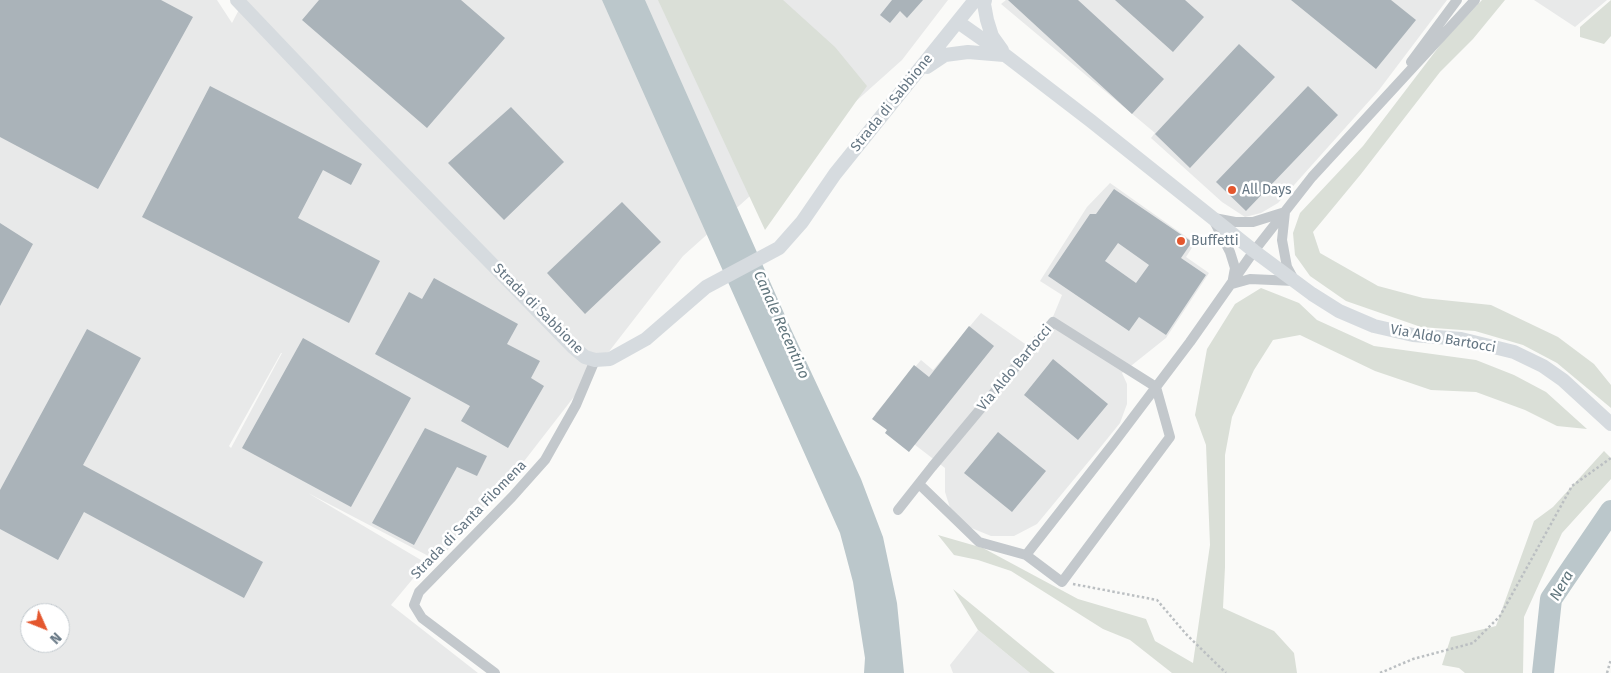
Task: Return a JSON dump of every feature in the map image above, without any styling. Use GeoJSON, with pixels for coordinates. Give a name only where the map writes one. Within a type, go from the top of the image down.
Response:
{"type":"FeatureCollection","features":[{"type":"Feature","properties":{"kind":"main road","name":"Strada di Sabbione"},"geometry":{"type":"LineString","coordinates":[[237,0],[362,132],[573,347],[585,356],[595,360],[610,359],[646,339],[706,286],[780,248],[802,222],[835,174],[975,0]]}},
{"type":"Feature","properties":{"kind":"main road","name":"Via Aldo Bartocci"},"geometry":{"type":"LineString","coordinates":[[985,0],[987,20],[992,36],[1005,55]]}},
{"type":"Feature","properties":{"kind":"main road","name":"Via Aldo Bartocci"},"geometry":{"type":"LineString","coordinates":[[958,22],[1005,55],[1091,121],[1254,251],[1339,311],[1374,326],[1413,336],[1461,339],[1514,352],[1543,366],[1563,380],[1611,424]]}},
{"type":"Feature","properties":{"kind":"main road"},"geometry":{"type":"LineString","coordinates":[[915,74],[945,55],[968,52],[1005,55]]}},
{"type":"Feature","properties":{"kind":"street"},"geometry":{"type":"LineString","coordinates":[[1387,96],[1457,0]]}},
{"type":"Feature","properties":{"kind":"street"},"geometry":{"type":"LineString","coordinates":[[1026,555],[1156,386],[1232,284],[1254,251],[1312,178],[1475,0]]}},
{"type":"Feature","properties":{"kind":"street"},"geometry":{"type":"LineString","coordinates":[[1232,284],[1250,279],[1294,281],[1287,267],[1282,240],[1286,211]]}},
{"type":"Feature","properties":{"kind":"street","name":"Via Aldo Bartocci"},"geometry":{"type":"LineString","coordinates":[[1212,218],[1235,222],[1253,222],[1286,211]]}},
{"type":"Feature","properties":{"kind":"street","name":"Via Aldo Bartocci"},"geometry":{"type":"LineString","coordinates":[[1212,218],[1230,252],[1235,268],[1232,284]]}},
{"type":"Feature","properties":{"kind":"street","name":"Via Aldo Bartocci"},"geometry":{"type":"LineString","coordinates":[[898,510],[1054,322],[1156,386]]}},
{"type":"Feature","properties":{"kind":"street","name":"Strada di Santa Filomena"},"geometry":{"type":"LineString","coordinates":[[495,673],[422,618],[414,605],[419,592],[512,497],[544,460],[576,405],[595,360]]}},
{"type":"Feature","properties":{"kind":"street"},"geometry":{"type":"LineString","coordinates":[[919,484],[979,542],[1026,555],[1062,582],[1170,437],[1156,386]]}},
{"type":"Feature","properties":{"kind":"path"},"geometry":{"type":"LineString","coordinates":[[1380,673],[1413,659],[1473,643],[1500,616],[1572,486],[1611,458]]}},
{"type":"Feature","properties":{"kind":"path"},"geometry":{"type":"LineString","coordinates":[[1062,582],[1157,600],[1186,634],[1226,673]]}},
{"type":"Feature","properties":{"kind":"path"},"geometry":{"type":"LineString","coordinates":[[1607,673],[1611,659]]}},
{"type":"Feature","properties":{"kind":"shaded area"},"geometry":{"type":"Polygon","coordinates":[[[0,0],[217,0],[232,23],[244,0],[948,0],[902,60],[683,256],[525,460],[438,561],[308,493],[426,563],[391,605],[478,673],[0,673],[0,0]],[[282,353],[229,446],[231,448],[282,353]]]}},
{"type":"Feature","properties":{"kind":"shaded area"},"geometry":{"type":"Polygon","coordinates":[[[658,0],[783,0],[835,47],[867,86],[765,230],[658,0]]]}},
{"type":"Feature","properties":{"kind":"shaded area"},"geometry":{"type":"Polygon","coordinates":[[[1006,0],[1447,0],[1379,90],[1278,203],[1261,213],[1245,217],[1222,202],[1151,138],[1155,133],[1001,4],[1006,0]]]}},
{"type":"Feature","properties":{"kind":"shaded area"},"geometry":{"type":"Polygon","coordinates":[[[1482,0],[1505,0],[1473,39],[1440,72],[1361,174],[1313,232],[1320,253],[1378,286],[1423,298],[1491,305],[1558,337],[1594,364],[1611,385],[1611,408],[1557,363],[1523,345],[1475,331],[1421,327],[1346,301],[1310,276],[1295,255],[1293,233],[1300,213],[1363,146],[1444,40],[1482,0]]]}},
{"type":"Feature","properties":{"kind":"shaded area"},"geometry":{"type":"Polygon","coordinates":[[[1534,0],[1607,0],[1575,27],[1534,0]]]}},
{"type":"Feature","properties":{"kind":"shaded area"},"geometry":{"type":"Polygon","coordinates":[[[1611,0],[1611,36],[1604,44],[1580,37],[1580,27],[1611,0]]]}},
{"type":"Feature","properties":{"kind":"shaded area"},"geometry":{"type":"Polygon","coordinates":[[[1110,183],[1195,243],[1186,257],[1209,273],[1166,338],[1122,373],[1127,384],[1127,404],[1120,423],[1037,524],[1014,536],[991,536],[964,525],[951,511],[945,492],[945,468],[875,414],[921,360],[933,370],[981,313],[1038,353],[1062,295],[1040,281],[1087,207],[1110,183]]]}},
{"type":"Feature","properties":{"kind":"shaded area"},"geometry":{"type":"Polygon","coordinates":[[[1261,288],[1299,303],[1317,320],[1374,346],[1476,360],[1514,375],[1546,392],[1587,429],[1557,426],[1525,410],[1476,392],[1431,390],[1375,371],[1300,335],[1273,340],[1254,370],[1232,417],[1225,455],[1223,608],[1274,631],[1294,653],[1297,673],[1172,673],[1130,640],[1103,629],[1011,571],[978,560],[954,555],[938,535],[983,548],[1078,599],[1146,619],[1155,641],[1193,663],[1210,545],[1206,445],[1195,415],[1207,349],[1235,304],[1261,288]]]}},
{"type":"Feature","properties":{"kind":"shaded area"},"geometry":{"type":"Polygon","coordinates":[[[1604,451],[1611,458],[1611,479],[1562,533],[1524,617],[1523,673],[1465,673],[1459,668],[1442,665],[1451,637],[1496,626],[1534,521],[1553,507],[1604,451]]]}},
{"type":"Feature","properties":{"kind":"shaded area"},"geometry":{"type":"Polygon","coordinates":[[[953,589],[1055,673],[1030,673],[978,630],[953,589]]]}},
{"type":"Feature","properties":{"kind":"shaded area"},"geometry":{"type":"Polygon","coordinates":[[[978,630],[1030,673],[953,673],[950,665],[978,630]]]}},
{"type":"Feature","properties":{"kind":"water","name":"Canale Recentino"},"geometry":{"type":"Polygon","coordinates":[[[602,0],[645,0],[791,329],[861,479],[883,537],[897,603],[904,673],[864,673],[865,658],[853,582],[840,533],[602,0]]]}},
{"type":"Feature","properties":{"kind":"building"},"geometry":{"type":"Polygon","coordinates":[[[0,0],[161,0],[193,17],[98,189],[0,137],[0,0]]]}},
{"type":"Feature","properties":{"kind":"building"},"geometry":{"type":"Polygon","coordinates":[[[319,0],[461,0],[505,38],[427,128],[302,20],[319,0]]]}},
{"type":"Feature","properties":{"kind":"building"},"geometry":{"type":"Polygon","coordinates":[[[892,0],[923,0],[907,18],[900,11],[890,23],[880,15],[892,0]]]}},
{"type":"Feature","properties":{"kind":"building"},"geometry":{"type":"Polygon","coordinates":[[[1008,0],[1078,0],[1164,79],[1132,114],[1008,0]]]}},
{"type":"Feature","properties":{"kind":"building"},"geometry":{"type":"Polygon","coordinates":[[[1115,0],[1185,0],[1204,17],[1173,52],[1115,0]]]}},
{"type":"Feature","properties":{"kind":"building"},"geometry":{"type":"Polygon","coordinates":[[[1291,0],[1391,0],[1416,20],[1376,69],[1291,0]]]}},
{"type":"Feature","properties":{"kind":"building"},"geometry":{"type":"Polygon","coordinates":[[[1239,44],[1275,77],[1190,168],[1155,134],[1239,44]]]}},
{"type":"Feature","properties":{"kind":"building"},"geometry":{"type":"Polygon","coordinates":[[[210,86],[362,164],[351,185],[323,170],[298,218],[380,261],[349,323],[142,217],[210,86]]]}},
{"type":"Feature","properties":{"kind":"building"},"geometry":{"type":"Polygon","coordinates":[[[1308,86],[1338,115],[1246,211],[1216,182],[1308,86]]]}},
{"type":"Feature","properties":{"kind":"building"},"geometry":{"type":"Polygon","coordinates":[[[511,107],[564,162],[504,220],[448,163],[511,107]]]}},
{"type":"Feature","properties":{"kind":"building"},"geometry":{"type":"Polygon","coordinates":[[[1114,189],[1192,242],[1181,258],[1206,275],[1166,335],[1139,317],[1129,331],[1048,276],[1090,214],[1096,214],[1114,189]],[[1118,243],[1105,261],[1136,283],[1149,265],[1118,243]]]}},
{"type":"Feature","properties":{"kind":"building"},"geometry":{"type":"Polygon","coordinates":[[[622,202],[661,242],[585,314],[547,273],[622,202]]]}},
{"type":"Feature","properties":{"kind":"building"},"geometry":{"type":"Polygon","coordinates":[[[0,223],[33,244],[0,306],[0,223]]]}},
{"type":"Feature","properties":{"kind":"building"},"geometry":{"type":"Polygon","coordinates":[[[434,278],[518,324],[507,344],[540,361],[531,378],[544,386],[508,448],[461,421],[470,406],[375,354],[409,292],[422,299],[434,278]]]}},
{"type":"Feature","properties":{"kind":"building"},"geometry":{"type":"Polygon","coordinates":[[[969,326],[994,346],[909,452],[885,433],[887,430],[872,419],[914,365],[929,377],[969,326]]]}},
{"type":"Feature","properties":{"kind":"building"},"geometry":{"type":"Polygon","coordinates":[[[87,329],[141,358],[83,465],[263,562],[244,598],[84,512],[58,560],[0,529],[0,490],[87,329]]]}},
{"type":"Feature","properties":{"kind":"building"},"geometry":{"type":"Polygon","coordinates":[[[303,338],[411,398],[351,507],[242,448],[303,338]]]}},
{"type":"Feature","properties":{"kind":"building"},"geometry":{"type":"Polygon","coordinates":[[[1053,359],[1108,404],[1078,440],[1024,395],[1053,359]]]}},
{"type":"Feature","properties":{"kind":"building"},"geometry":{"type":"Polygon","coordinates":[[[425,428],[487,456],[477,476],[457,467],[414,545],[372,523],[425,428]]]}},
{"type":"Feature","properties":{"kind":"building"},"geometry":{"type":"Polygon","coordinates":[[[998,432],[1046,471],[1012,512],[964,473],[998,432]]]}},
{"type":"Feature","properties":{"kind":"waterway","name":"Nera"},"geometry":{"type":"LineString","coordinates":[[1543,673],[1551,599],[1611,511]]}},
{"type":"Feature","properties":{"kind":"place","name":"All Days"},"geometry":{"type":"Point","coordinates":[1232,190]}},
{"type":"Feature","properties":{"kind":"place","name":"Buffetti"},"geometry":{"type":"Point","coordinates":[1181,241]}}]}
